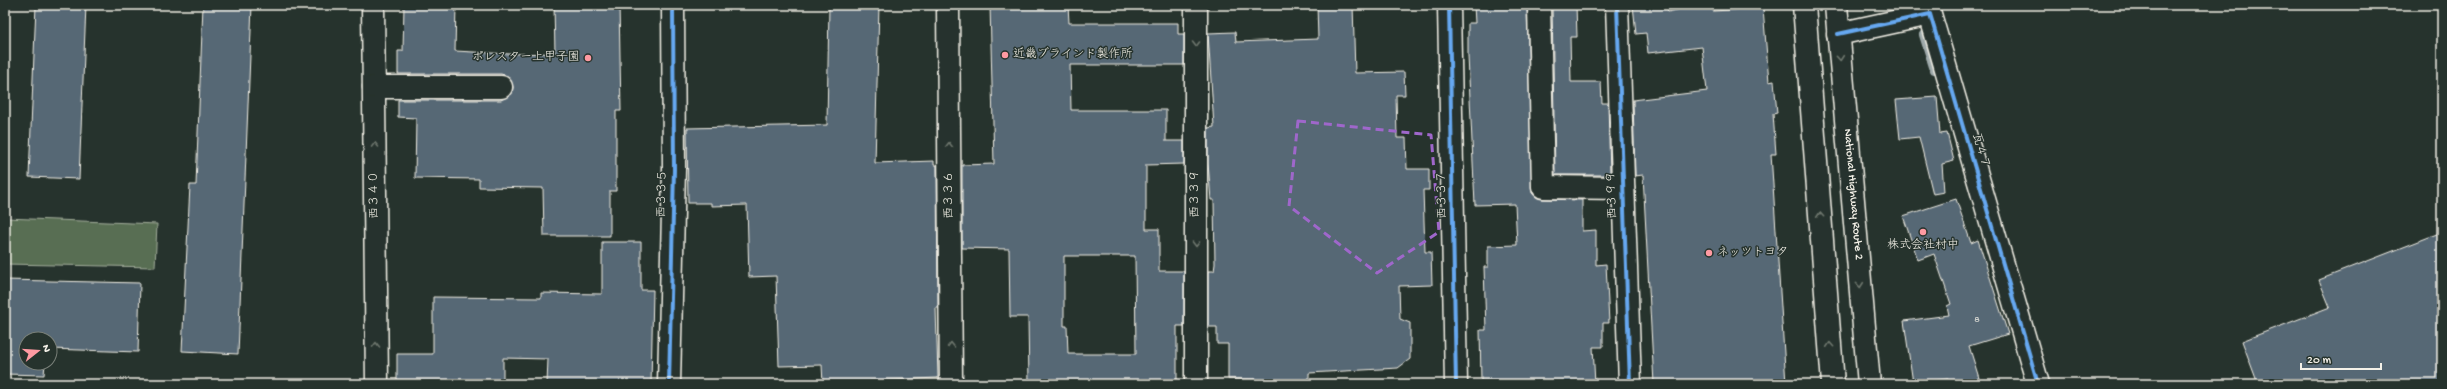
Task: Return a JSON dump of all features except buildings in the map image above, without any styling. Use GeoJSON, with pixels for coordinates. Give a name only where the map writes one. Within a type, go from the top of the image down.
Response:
{"type":"FeatureCollection","features":[{"type":"Feature","properties":{"kind":"main road","name":"西３４０"},"geometry":{"type":"LineString","coordinates":[[373,5],[377,384]]}},
{"type":"Feature","properties":{"kind":"main road","name":"西３３５"},"geometry":{"type":"LineString","coordinates":[[669,384],[674,169],[673,5]]}},
{"type":"Feature","properties":{"kind":"main road","name":"西３３６"},"geometry":{"type":"LineString","coordinates":[[948,5],[951,384]]}},
{"type":"Feature","properties":{"kind":"main road","name":"西３３９"},"geometry":{"type":"LineString","coordinates":[[1196,5],[1196,384]]}},
{"type":"Feature","properties":{"kind":"main road","name":"西３３７"},"geometry":{"type":"LineString","coordinates":[[1449,5],[1456,384]]}},
{"type":"Feature","properties":{"kind":"main road"},"geometry":{"type":"LineString","coordinates":[[1539,5],[1543,187],[1623,188]]}},
{"type":"Feature","properties":{"kind":"main road","name":"西３９９"},"geometry":{"type":"LineString","coordinates":[[1617,5],[1630,384]]}},
{"type":"Feature","properties":{"kind":"main road"},"geometry":{"type":"LineString","coordinates":[[1804,5],[1833,384]]}},
{"type":"Feature","properties":{"kind":"main road","name":"National Highway Route 2"},"geometry":{"type":"LineString","coordinates":[[1836,5],[1869,384]]}},
{"type":"Feature","properties":{"kind":"main road","name":"瓦４７"},"geometry":{"type":"LineString","coordinates":[[1838,34],[1930,14],[2038,384]]}},
{"type":"Feature","properties":{"kind":"main road"},"geometry":{"type":"LineString","coordinates":[[374,87],[501,87]]}},
{"type":"Feature","properties":{"kind":"highlighted area"},"geometry":{"type":"Polygon","coordinates":[[[1298,121],[1431,135],[1439,232],[1377,273],[1289,206],[1298,121]]]}},
{"type":"Feature","properties":{"kind":"green space"},"geometry":{"type":"Polygon","coordinates":[[[5,218],[157,224],[155,267],[5,264],[5,218]]]}},
{"type":"Feature","properties":{"kind":"waterway"},"geometry":{"type":"LineString","coordinates":[[1923,35],[1934,70]]}},
{"type":"Feature","properties":{"kind":"cycle path"},"geometry":{"type":"LineString","coordinates":[[669,384],[674,169],[673,5]]}},
{"type":"Feature","properties":{"kind":"cycle path"},"geometry":{"type":"LineString","coordinates":[[1449,5],[1456,384]]}},
{"type":"Feature","properties":{"kind":"cycle path"},"geometry":{"type":"LineString","coordinates":[[1617,5],[1630,384]]}},
{"type":"Feature","properties":{"kind":"cycle path"},"geometry":{"type":"LineString","coordinates":[[1838,34],[1930,14],[2038,384]]}},
{"type":"Feature","properties":{"kind":"place","name":"近畿ブラインド製作所"},"geometry":{"type":"Point","coordinates":[1005,55]}},
{"type":"Feature","properties":{"kind":"place","name":"ポレスター上甲子園"},"geometry":{"type":"Point","coordinates":[588,58]}},
{"type":"Feature","properties":{"kind":"place","name":"株式会社村中"},"geometry":{"type":"Point","coordinates":[1923,232]}},
{"type":"Feature","properties":{"kind":"place","name":"ネッツトヨタ"},"geometry":{"type":"Point","coordinates":[1709,253]}}]}
